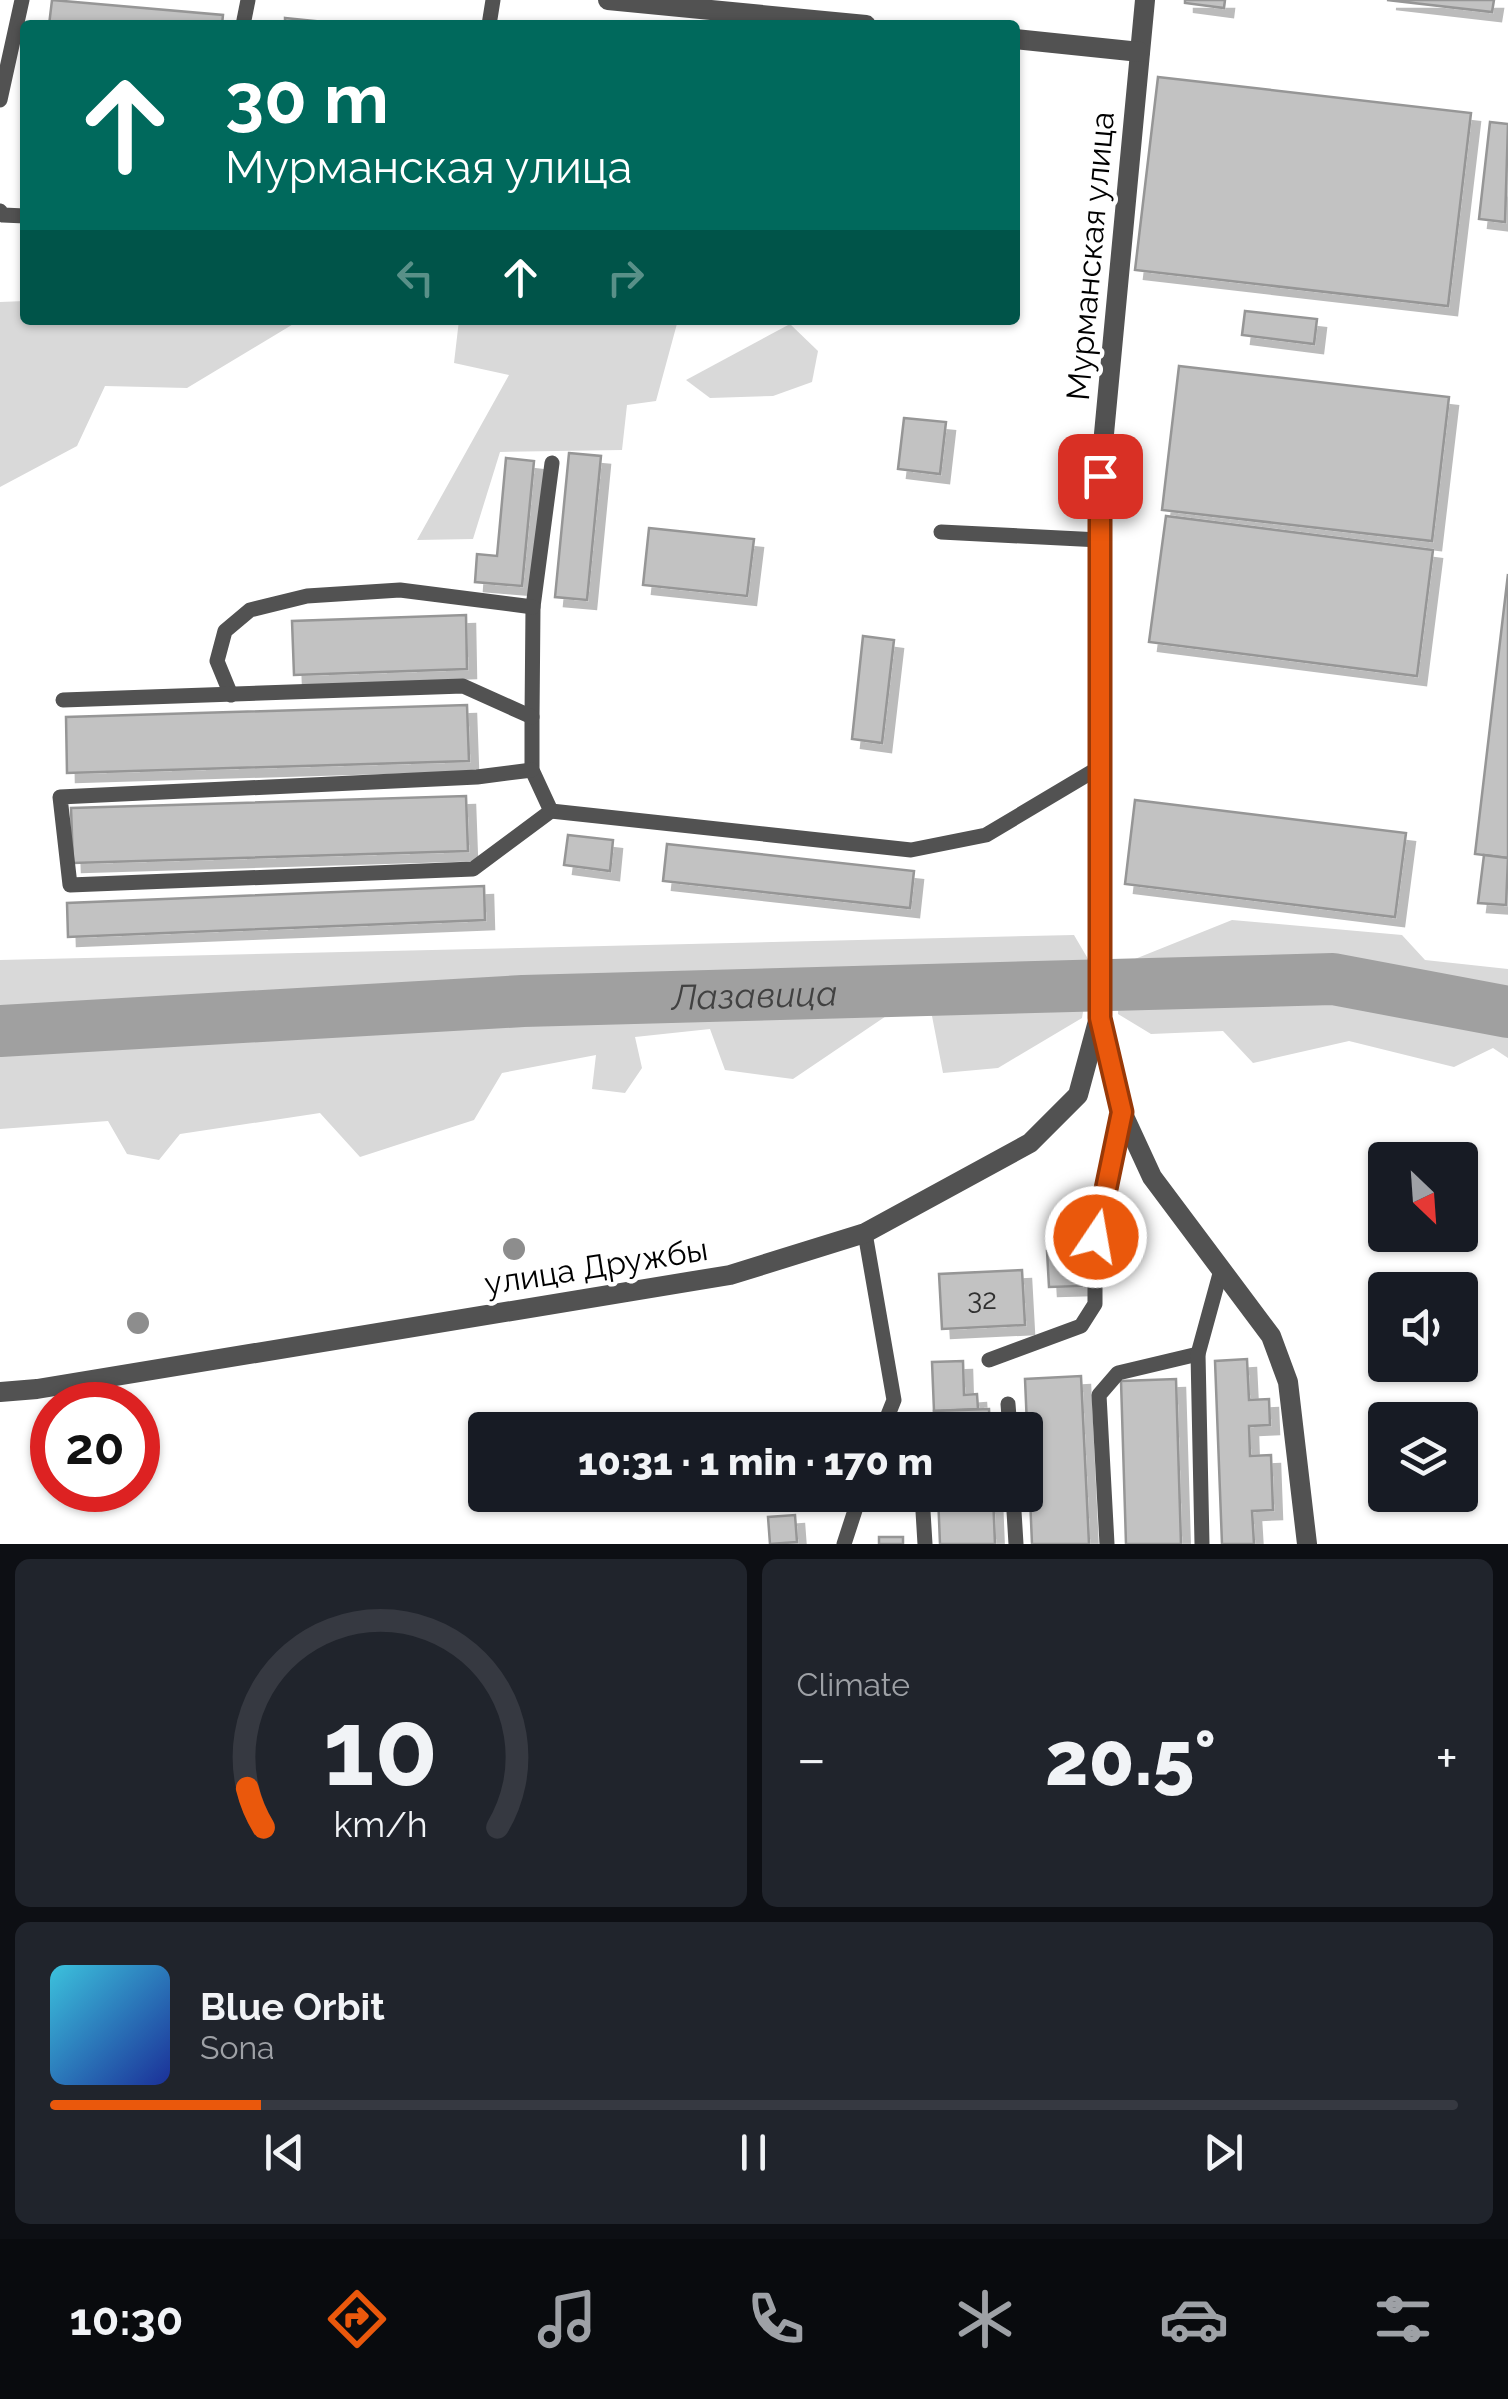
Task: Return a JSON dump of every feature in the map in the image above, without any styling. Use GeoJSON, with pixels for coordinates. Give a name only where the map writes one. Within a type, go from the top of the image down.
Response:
{"type":"FeatureCollection","features":[{"type":"Feature","properties":{"kind":"street"},"geometry":{"type":"LineString","coordinates":[[608,0],[814,20]]}},
{"type":"Feature","properties":{"kind":"street","name":"Мурманская улица"},"geometry":{"type":"LineString","coordinates":[[1146,0],[1100,476],[1100,1018],[1122,1112],[1152,1177],[1270,1336],[1288,1382],[1308,1544]]}},
{"type":"Feature","properties":{"kind":"street"},"geometry":{"type":"LineString","coordinates":[[1020,40],[1140,52]]}},
{"type":"Feature","properties":{"kind":"street","name":"улица Дружбы"},"geometry":{"type":"LineString","coordinates":[[0,1392],[730,1275],[865,1233],[1030,1143],[1078,1095],[1100,1018]]}},
{"type":"Feature","properties":{"kind":"lane"},"geometry":{"type":"LineString","coordinates":[[0,100],[22,0]]}},
{"type":"Feature","properties":{"kind":"lane"},"geometry":{"type":"LineString","coordinates":[[551,811],[532,770],[532,717],[533,607],[552,462]]}},
{"type":"Feature","properties":{"kind":"lane"},"geometry":{"type":"LineString","coordinates":[[941,532],[1100,540]]}},
{"type":"Feature","properties":{"kind":"lane"},"geometry":{"type":"LineString","coordinates":[[231,695],[217,661],[225,631],[250,610],[307,596],[400,590],[533,607]]}},
{"type":"Feature","properties":{"kind":"lane"},"geometry":{"type":"LineString","coordinates":[[63,700],[463,686],[532,717]]}},
{"type":"Feature","properties":{"kind":"lane"},"geometry":{"type":"LineString","coordinates":[[532,770],[477,777],[60,797],[70,885],[473,869],[551,811],[910,850],[986,836],[1100,767]]}},
{"type":"Feature","properties":{"kind":"lane"},"geometry":{"type":"LineString","coordinates":[[989,1360],[1080,1326],[1095,1304],[1096,1237],[1122,1112]]}},
{"type":"Feature","properties":{"kind":"lane"},"geometry":{"type":"LineString","coordinates":[[865,1233],[894,1400],[889,1412]]}},
{"type":"Feature","properties":{"kind":"lane"},"geometry":{"type":"LineString","coordinates":[[1202,1544],[1198,1354],[1221,1270]]}},
{"type":"Feature","properties":{"kind":"lane"},"geometry":{"type":"LineString","coordinates":[[1107,1544],[1099,1395],[1118,1373],[1198,1354]]}},
{"type":"Feature","properties":{"kind":"lane"},"geometry":{"type":"LineString","coordinates":[[1008,1404],[1009,1412]]}},
{"type":"Feature","properties":{"kind":"lane"},"geometry":{"type":"LineString","coordinates":[[844,1544],[854,1512]]}},
{"type":"Feature","properties":{"kind":"lane"},"geometry":{"type":"LineString","coordinates":[[923,1512],[925,1544]]}},
{"type":"Feature","properties":{"kind":"lane"},"geometry":{"type":"LineString","coordinates":[[1014,1512],[1016,1544]]}},
{"type":"Feature","properties":{"kind":"shaded area"},"geometry":{"type":"Polygon","coordinates":[[[20,301],[20,325],[292,325],[187,388],[105,386],[77,446],[0,487],[0,302],[20,301]]]}},
{"type":"Feature","properties":{"kind":"shaded area"},"geometry":{"type":"Polygon","coordinates":[[[458,325],[677,325],[656,401],[627,405],[622,450],[500,452],[473,539],[417,540],[509,375],[454,363],[458,325]]]}},
{"type":"Feature","properties":{"kind":"shaded area"},"geometry":{"type":"Polygon","coordinates":[[[788,325],[818,351],[812,382],[773,396],[710,398],[686,380],[788,325]]]}},
{"type":"Feature","properties":{"kind":"shaded area"},"geometry":{"type":"Polygon","coordinates":[[[1232,920],[1402,935],[1425,960],[1508,969],[1508,1058],[1493,1048],[1454,1067],[1349,1041],[1253,1063],[1223,1031],[1151,1034],[1118,1014],[1120,965],[1232,920]]]}},
{"type":"Feature","properties":{"kind":"shaded area"},"geometry":{"type":"Polygon","coordinates":[[[1074,935],[1091,964],[1082,1018],[998,1068],[943,1073],[932,1016],[898,1008],[793,1079],[725,1070],[710,1029],[635,1037],[642,1068],[625,1093],[592,1089],[596,1055],[502,1073],[474,1120],[360,1157],[320,1113],[180,1134],[159,1160],[127,1154],[108,1121],[0,1129],[0,960],[1074,935]]]}},
{"type":"Feature","properties":{"kind":"building"},"geometry":{"type":"Polygon","coordinates":[[[52,0],[223,15],[222,20],[50,20],[52,0]]]}},
{"type":"Feature","properties":{"kind":"building"},"geometry":{"type":"Polygon","coordinates":[[[1185,0],[1225,0],[1224,8],[1185,0]]]}},
{"type":"Feature","properties":{"kind":"building"},"geometry":{"type":"Polygon","coordinates":[[[1387,0],[1494,0],[1492,12],[1387,0]]]}},
{"type":"Feature","properties":{"kind":"building"},"geometry":{"type":"Polygon","coordinates":[[[1158,77],[1471,113],[1448,306],[1135,270],[1158,77]]]}},
{"type":"Feature","properties":{"kind":"building"},"geometry":{"type":"Polygon","coordinates":[[[1490,122],[1508,124],[1505,222],[1479,219],[1490,122]]]}},
{"type":"Feature","properties":{"kind":"building"},"geometry":{"type":"Polygon","coordinates":[[[1245,311],[1317,319],[1314,344],[1242,335],[1245,311]]]}},
{"type":"Feature","properties":{"kind":"building"},"geometry":{"type":"Polygon","coordinates":[[[1179,366],[1449,397],[1432,541],[1162,510],[1179,366]]]}},
{"type":"Feature","properties":{"kind":"building"},"geometry":{"type":"Polygon","coordinates":[[[904,418],[946,422],[940,474],[898,469],[904,418]]]}},
{"type":"Feature","properties":{"kind":"building"},"geometry":{"type":"Polygon","coordinates":[[[569,453],[601,456],[587,600],[555,597],[569,453]]]}},
{"type":"Feature","properties":{"kind":"building"},"geometry":{"type":"Polygon","coordinates":[[[506,458],[534,461],[522,586],[475,582],[477,554],[497,556],[506,458]]]}},
{"type":"Feature","properties":{"kind":"building"},"geometry":{"type":"Polygon","coordinates":[[[1166,516],[1433,550],[1417,676],[1149,642],[1166,516]]]}},
{"type":"Feature","properties":{"kind":"building"},"geometry":{"type":"Polygon","coordinates":[[[649,528],[754,539],[747,596],[643,585],[649,528]]]}},
{"type":"Feature","properties":{"kind":"building"},"geometry":{"type":"Polygon","coordinates":[[[1508,574],[1508,858],[1475,854],[1508,574]]]}},
{"type":"Feature","properties":{"kind":"building"},"geometry":{"type":"Polygon","coordinates":[[[466,615],[467,669],[294,675],[292,621],[466,615]]]}},
{"type":"Feature","properties":{"kind":"building"},"geometry":{"type":"Polygon","coordinates":[[[863,636],[894,640],[882,743],[852,739],[863,636]]]}},
{"type":"Feature","properties":{"kind":"building"},"geometry":{"type":"Polygon","coordinates":[[[467,705],[469,761],[67,773],[66,717],[467,705]]]}},
{"type":"Feature","properties":{"kind":"building"},"geometry":{"type":"Polygon","coordinates":[[[466,796],[468,851],[73,863],[71,808],[466,796]]]}},
{"type":"Feature","properties":{"kind":"building"},"geometry":{"type":"Polygon","coordinates":[[[1135,800],[1406,833],[1395,917],[1125,884],[1135,800]]]}},
{"type":"Feature","properties":{"kind":"building"},"geometry":{"type":"Polygon","coordinates":[[[568,835],[613,840],[610,871],[564,865],[568,835]]]}},
{"type":"Feature","properties":{"kind":"building"},"geometry":{"type":"Polygon","coordinates":[[[667,844],[914,871],[910,908],[663,881],[667,844]]]}},
{"type":"Feature","properties":{"kind":"building"},"geometry":{"type":"Polygon","coordinates":[[[1484,855],[1508,858],[1506,905],[1478,903],[1484,855]]]}},
{"type":"Feature","properties":{"kind":"building"},"geometry":{"type":"Polygon","coordinates":[[[484,886],[485,920],[68,937],[67,903],[484,886]]]}},
{"type":"Feature","properties":{"kind":"building"},"geometry":{"type":"Polygon","coordinates":[[[1081,1249],[1082,1286],[1049,1287],[1047,1251],[1081,1249]]]}},
{"type":"Feature","properties":{"kind":"building"},"geometry":{"type":"Polygon","coordinates":[[[1022,1270],[1025,1325],[942,1329],[939,1274],[1022,1270]]]}},
{"type":"Feature","properties":{"kind":"building"},"geometry":{"type":"Polygon","coordinates":[[[1247,1359],[1249,1400],[1269,1399],[1270,1425],[1249,1426],[1250,1456],[1271,1455],[1273,1510],[1252,1511],[1254,1544],[1222,1544],[1215,1361],[1247,1359]]]}},
{"type":"Feature","properties":{"kind":"building"},"geometry":{"type":"Polygon","coordinates":[[[963,1361],[964,1395],[977,1394],[978,1409],[934,1411],[932,1362],[963,1361]]]}},
{"type":"Feature","properties":{"kind":"building"},"geometry":{"type":"Polygon","coordinates":[[[1081,1376],[1089,1544],[1032,1544],[1031,1512],[1043,1512],[1043,1412],[1026,1412],[1025,1379],[1081,1376]]]}},
{"type":"Feature","properties":{"kind":"building"},"geometry":{"type":"Polygon","coordinates":[[[1176,1379],[1181,1544],[1126,1544],[1121,1381],[1176,1379]]]}},
{"type":"Feature","properties":{"kind":"building"},"geometry":{"type":"Polygon","coordinates":[[[989,1409],[989,1412],[934,1412],[989,1409]]]}},
{"type":"Feature","properties":{"kind":"building"},"geometry":{"type":"Polygon","coordinates":[[[939,1512],[994,1512],[995,1544],[940,1544],[939,1512]]]}},
{"type":"Feature","properties":{"kind":"building"},"geometry":{"type":"Polygon","coordinates":[[[795,1515],[797,1542],[770,1544],[768,1517],[795,1515]]]}},
{"type":"Feature","properties":{"kind":"building"},"geometry":{"type":"Polygon","coordinates":[[[879,1537],[903,1537],[903,1544],[879,1544],[879,1537]]]}},
{"type":"Feature","properties":{"kind":"waterway","name":"Лазавица"},"geometry":{"type":"LineString","coordinates":[[0,1031],[523,1001],[1333,979],[1508,1012]]}},
{"type":"Feature","properties":{"kind":"route"},"geometry":{"type":"LineString","coordinates":[[1096,1237],[1122,1112],[1100,1018],[1100,476]]}}]}
